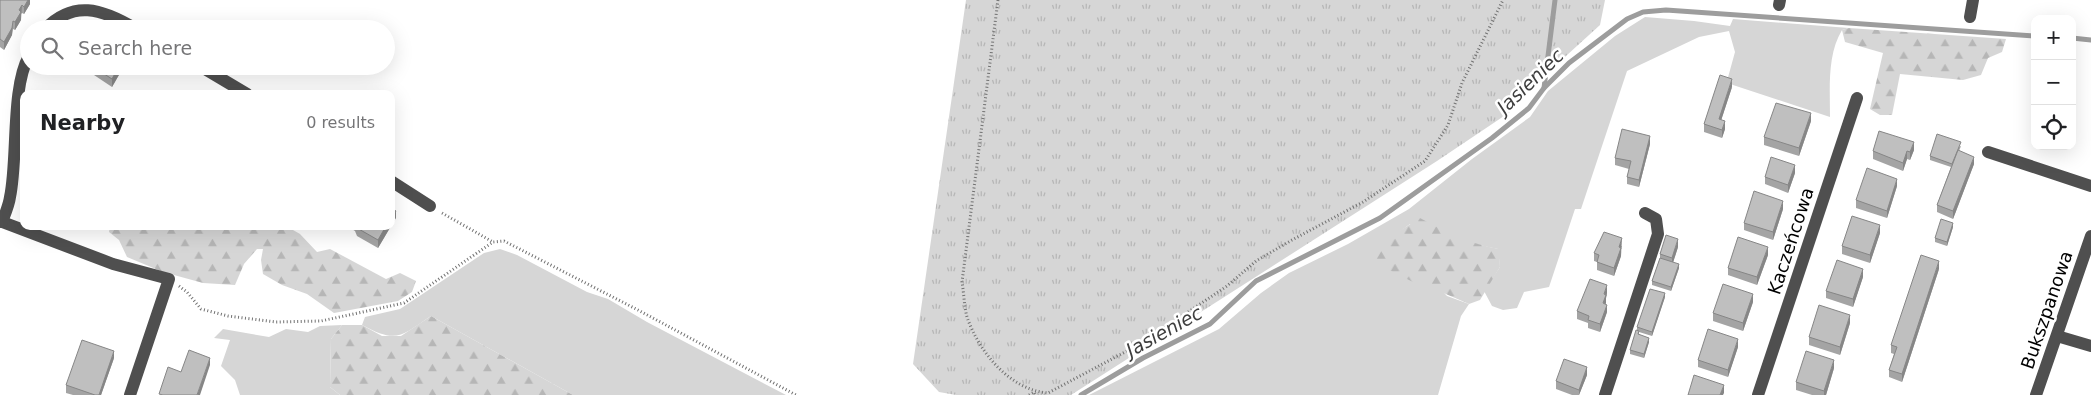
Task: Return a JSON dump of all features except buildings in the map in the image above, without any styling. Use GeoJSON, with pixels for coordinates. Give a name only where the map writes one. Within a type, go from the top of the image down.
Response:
{"type":"FeatureCollection","features":[{"type":"Feature","properties":{"kind":"street"},"geometry":{"type":"LineString","coordinates":[[1970,17],[1973,0]]}},
{"type":"Feature","properties":{"kind":"street"},"geometry":{"type":"LineString","coordinates":[[50,20],[54,14],[67,5],[83,2],[99,7],[121,20]]}},
{"type":"Feature","properties":{"kind":"street"},"geometry":{"type":"LineString","coordinates":[[20,229],[1,222],[10,197],[20,89],[23,75]]}},
{"type":"Feature","properties":{"kind":"street"},"geometry":{"type":"LineString","coordinates":[[215,75],[240,90]]}},
{"type":"Feature","properties":{"kind":"street","name":"Kaczeńcowa"},"geometry":{"type":"LineString","coordinates":[[1758,395],[1857,98]]}},
{"type":"Feature","properties":{"kind":"street"},"geometry":{"type":"LineString","coordinates":[[1988,152],[2091,186]]}},
{"type":"Feature","properties":{"kind":"street"},"geometry":{"type":"LineString","coordinates":[[395,184],[430,206]]}},
{"type":"Feature","properties":{"kind":"street"},"geometry":{"type":"LineString","coordinates":[[1605,395],[1658,234],[1656,219],[1645,213]]}},
{"type":"Feature","properties":{"kind":"street"},"geometry":{"type":"LineString","coordinates":[[22,230],[113,264],[169,279],[130,395]]}},
{"type":"Feature","properties":{"kind":"street","name":"Bukszpanowa"},"geometry":{"type":"LineString","coordinates":[[2036,395],[2091,236]]}},
{"type":"Feature","properties":{"kind":"street"},"geometry":{"type":"LineString","coordinates":[[2057,336],[2091,346]]}},
{"type":"Feature","properties":{"kind":"path"},"geometry":{"type":"LineString","coordinates":[[998,0],[962,282],[966,315],[974,334],[988,357],[1005,374],[1035,393]]}},
{"type":"Feature","properties":{"kind":"path"},"geometry":{"type":"LineString","coordinates":[[1029,395],[1048,393],[1142,343],[1226,286],[1256,261],[1362,202],[1424,161],[1448,125],[1462,83],[1503,0]]}},
{"type":"Feature","properties":{"kind":"path"},"geometry":{"type":"LineString","coordinates":[[430,206],[493,242]]}},
{"type":"Feature","properties":{"kind":"path"},"geometry":{"type":"LineString","coordinates":[[169,279],[187,292],[201,309],[228,316],[276,322],[320,321],[404,303],[493,242],[504,241],[796,395]]}},
{"type":"Feature","properties":{"kind":"green space"},"geometry":{"type":"Polygon","coordinates":[[[966,0],[1605,0],[1600,25],[1533,86],[1510,112],[1437,161],[1071,395],[956,395],[939,392],[913,364],[966,0]]]}},
{"type":"Feature","properties":{"kind":"green space"},"geometry":{"type":"Polygon","coordinates":[[[1645,17],[1730,26],[1733,19],[1849,28],[1842,30],[1834,50],[1830,72],[1830,117],[1733,85],[1727,81],[1735,52],[1729,31],[1699,37],[1627,71],[1581,209],[1575,209],[1549,287],[1524,292],[1517,308],[1503,310],[1492,306],[1484,291],[1500,267],[1498,249],[1410,224],[1395,235],[1419,273],[1426,273],[1447,296],[1469,304],[1461,316],[1438,395],[1089,395],[1219,329],[1261,293],[1289,273],[1348,244],[1409,209],[1472,159],[1530,117],[1548,91],[1615,36],[1645,17]]]}},
{"type":"Feature","properties":{"kind":"green space"},"geometry":{"type":"Polygon","coordinates":[[[1849,28],[2006,39],[2002,52],[1988,58],[1981,75],[1963,80],[1900,74],[1892,115],[1880,115],[1870,109],[1883,53],[1845,42],[1842,30],[1849,28]]]}},
{"type":"Feature","properties":{"kind":"green space"},"geometry":{"type":"Polygon","coordinates":[[[1420,218],[1458,237],[1499,249],[1500,267],[1480,300],[1469,304],[1425,285],[1426,273],[1419,273],[1413,282],[1373,262],[1372,253],[1377,245],[1420,218]]]}},
{"type":"Feature","properties":{"kind":"green space"},"geometry":{"type":"Polygon","coordinates":[[[109,230],[293,230],[300,234],[317,252],[330,249],[386,279],[400,273],[416,281],[412,292],[398,301],[334,313],[307,294],[282,285],[263,274],[261,260],[263,249],[257,249],[244,264],[235,285],[203,283],[163,272],[127,257],[119,240],[109,232],[109,230]]]}},
{"type":"Feature","properties":{"kind":"green space"},"geometry":{"type":"Polygon","coordinates":[[[500,249],[517,255],[587,292],[608,299],[647,322],[786,395],[573,395],[431,316],[405,333],[391,336],[362,325],[365,317],[400,309],[484,253],[500,249]]]}},
{"type":"Feature","properties":{"kind":"green space"},"geometry":{"type":"Polygon","coordinates":[[[431,316],[573,395],[340,395],[330,387],[331,339],[342,325],[362,325],[382,336],[401,336],[431,316]]]}},
{"type":"Feature","properties":{"kind":"green space"},"geometry":{"type":"Polygon","coordinates":[[[342,325],[331,339],[330,387],[340,395],[240,395],[235,380],[221,366],[230,340],[214,338],[223,329],[269,337],[286,329],[308,332],[320,326],[342,325]]]}},
{"type":"Feature","properties":{"kind":"waterway"},"geometry":{"type":"LineString","coordinates":[[1544,88],[1555,0]]}},
{"type":"Feature","properties":{"kind":"waterway","name":"Jasieniec"},"geometry":{"type":"LineString","coordinates":[[1081,395],[1143,358],[1210,324],[1256,281],[1380,218],[1492,138],[1529,108],[1544,88],[1569,63],[1627,19],[1643,12],[1666,10],[2031,36]]}},
{"type":"Feature","properties":{"kind":"waterway","name":"Jasieniec"},"geometry":{"type":"LineString","coordinates":[[2076,38],[2091,40]]}}]}
